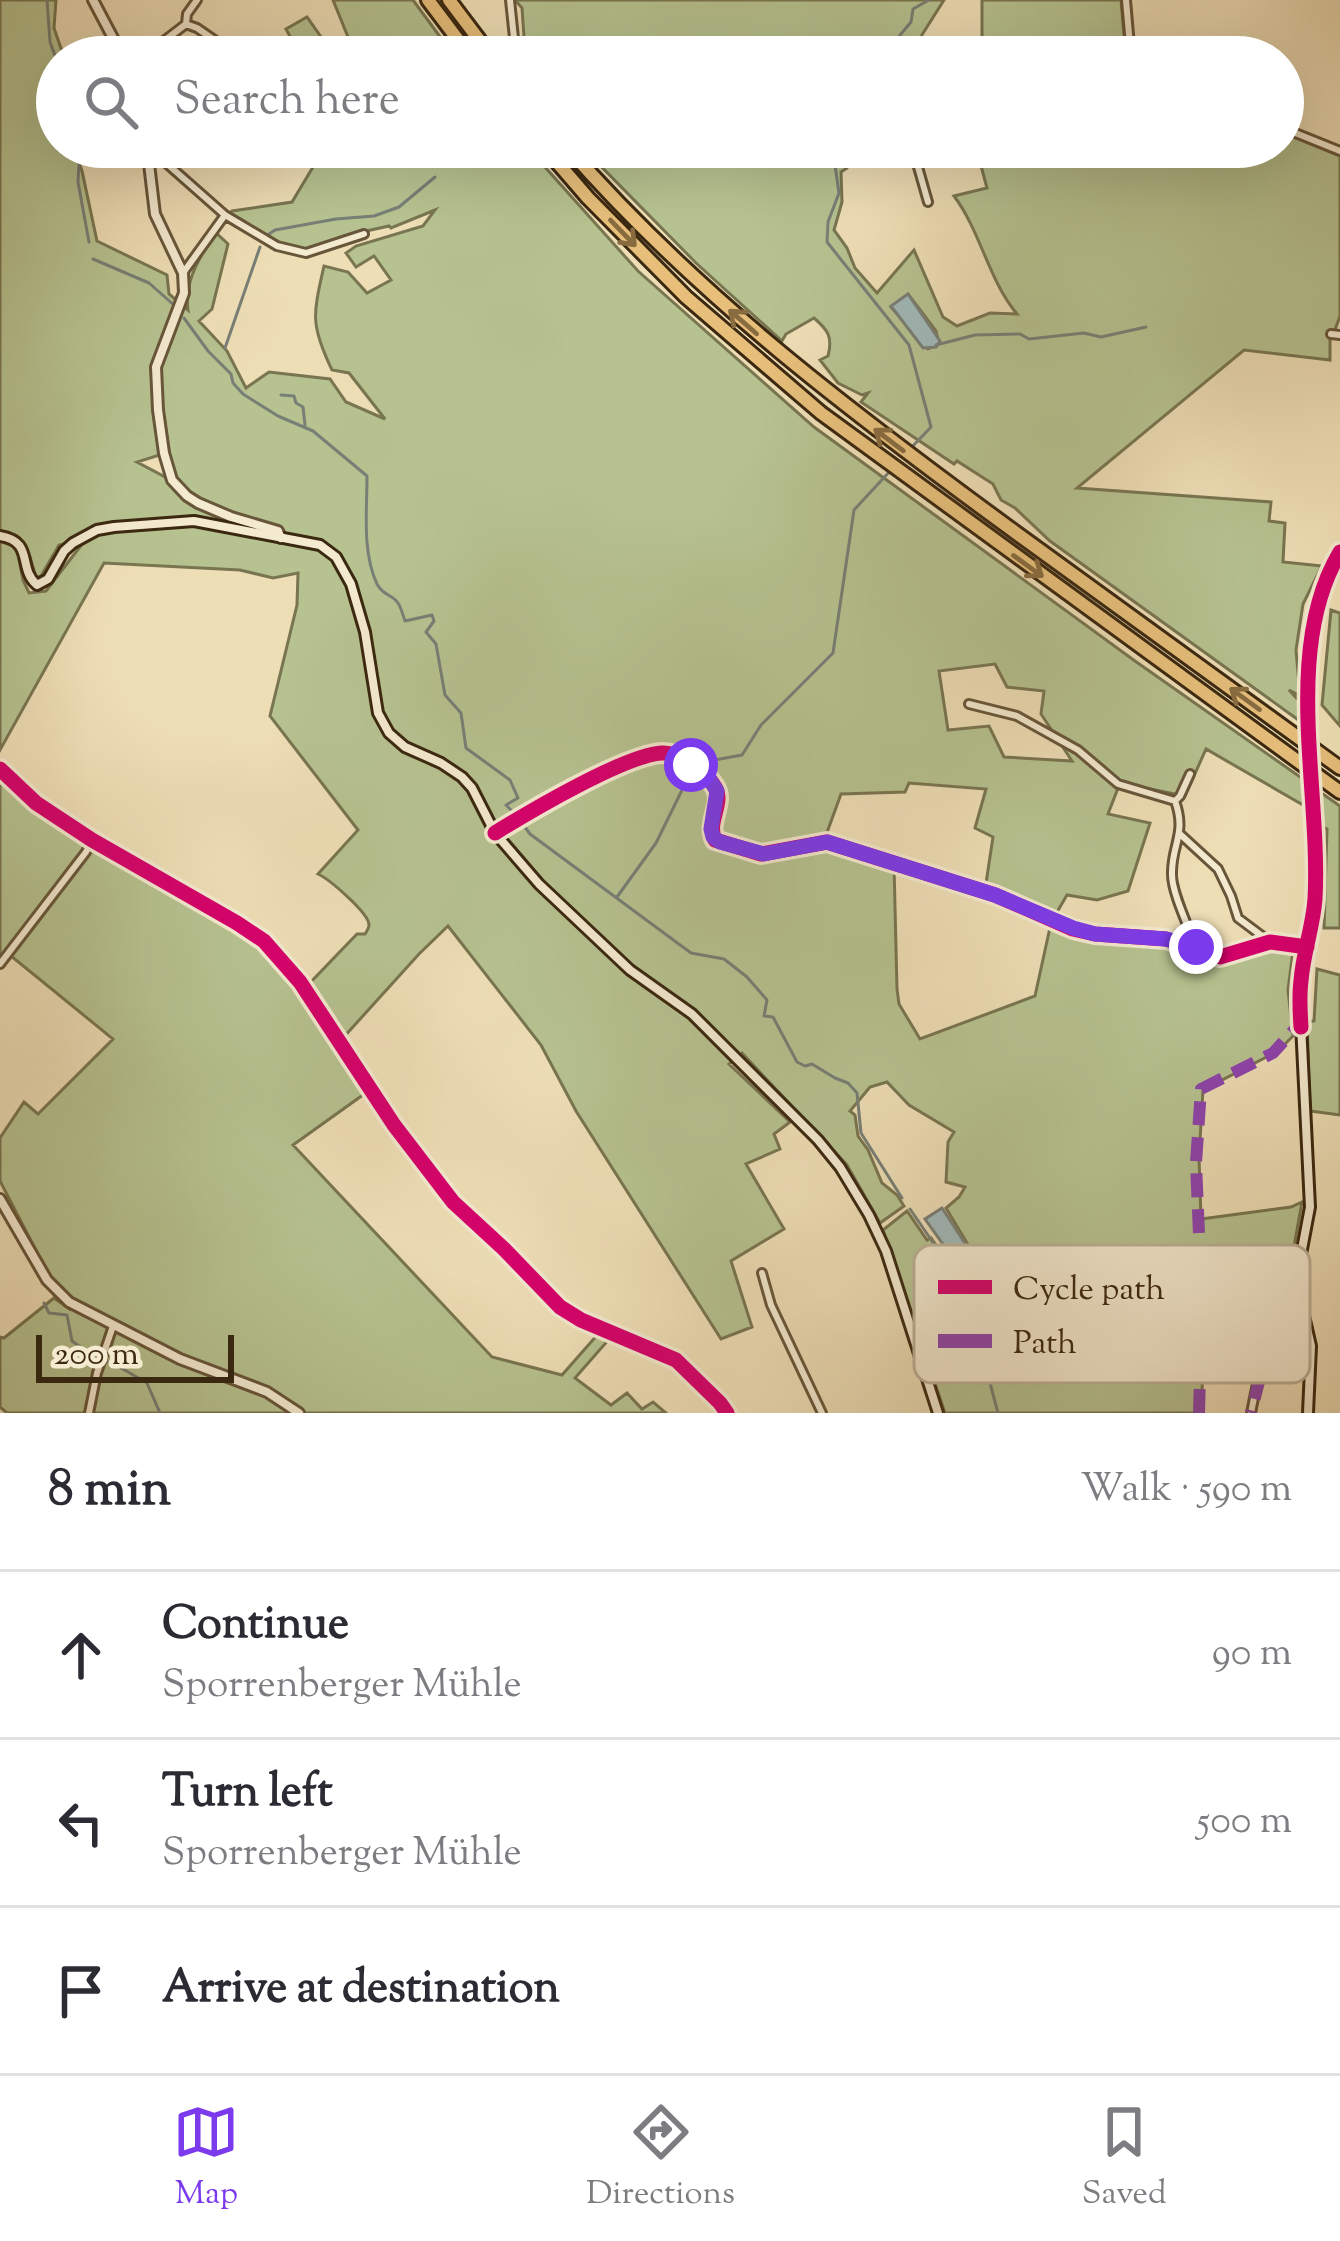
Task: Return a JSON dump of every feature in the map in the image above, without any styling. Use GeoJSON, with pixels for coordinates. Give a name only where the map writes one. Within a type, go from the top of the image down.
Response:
{"type":"FeatureCollection","features":[{"type":"Feature","properties":{"kind":"highway"},"geometry":{"type":"LineString","coordinates":[[428,0],[455,36]]}},
{"type":"Feature","properties":{"kind":"highway"},"geometry":{"type":"LineString","coordinates":[[449,0],[481,36]]}},
{"type":"Feature","properties":{"kind":"highway"},"geometry":{"type":"LineString","coordinates":[[562,168],[675,286],[821,413],[1340,792]]}},
{"type":"Feature","properties":{"kind":"highway"},"geometry":{"type":"LineString","coordinates":[[587,168],[698,282],[833,397],[1340,768]]}},
{"type":"Feature","properties":{"kind":"main road"},"geometry":{"type":"LineString","coordinates":[[93,0],[112,36]]}},
{"type":"Feature","properties":{"kind":"main road"},"geometry":{"type":"LineString","coordinates":[[149,168],[152,204],[183,274],[184,293],[156,367],[164,453],[172,480],[198,503],[278,531],[281,538]]}},
{"type":"Feature","properties":{"kind":"main road"},"geometry":{"type":"LineString","coordinates":[[0,536],[19,544],[29,578],[37,585],[49,578],[73,543],[114,526],[194,521],[320,545],[337,557],[362,620],[382,723],[396,741],[462,777],[495,833],[539,884],[640,978],[692,1014],[829,1153],[860,1197],[886,1251],[914,1338]]}},
{"type":"Feature","properties":{"kind":"main road"},"geometry":{"type":"LineString","coordinates":[[1302,1245],[1310,1207],[1300,1004],[1315,898],[1309,656],[1312,624],[1340,552]]}},
{"type":"Feature","properties":{"kind":"main road"},"geometry":{"type":"LineString","coordinates":[[0,1199],[55,1290],[69,1302],[180,1359],[267,1392],[299,1413]]}},
{"type":"Feature","properties":{"kind":"main road"},"geometry":{"type":"LineString","coordinates":[[928,1383],[938,1413]]}},
{"type":"Feature","properties":{"kind":"main road"},"geometry":{"type":"LineString","coordinates":[[1308,1413],[1309,1383]]}},
{"type":"Feature","properties":{"kind":"street"},"geometry":{"type":"LineString","coordinates":[[187,24],[187,14],[197,0]]}},
{"type":"Feature","properties":{"kind":"street"},"geometry":{"type":"LineString","coordinates":[[510,0],[514,36]]}},
{"type":"Feature","properties":{"kind":"street"},"geometry":{"type":"LineString","coordinates":[[1126,0],[1129,36]]}},
{"type":"Feature","properties":{"kind":"street"},"geometry":{"type":"LineString","coordinates":[[171,36],[187,24]]}},
{"type":"Feature","properties":{"kind":"street"},"geometry":{"type":"LineString","coordinates":[[187,24],[209,36]]}},
{"type":"Feature","properties":{"kind":"street"},"geometry":{"type":"LineString","coordinates":[[1304,136],[1340,151]]}},
{"type":"Feature","properties":{"kind":"street"},"geometry":{"type":"LineString","coordinates":[[172,168],[225,215],[277,246],[306,253],[364,234]]}},
{"type":"Feature","properties":{"kind":"street"},"geometry":{"type":"LineString","coordinates":[[918,168],[928,202]]}},
{"type":"Feature","properties":{"kind":"street"},"geometry":{"type":"LineString","coordinates":[[183,274],[225,215]]}},
{"type":"Feature","properties":{"kind":"street"},"geometry":{"type":"LineString","coordinates":[[969,704],[1018,716],[1078,750],[1118,784],[1175,801]]}},
{"type":"Feature","properties":{"kind":"street"},"geometry":{"type":"LineString","coordinates":[[495,833],[625,764],[666,752],[691,765],[716,788],[711,829],[720,842],[764,854],[827,842],[995,895],[1073,928],[1166,939],[1220,957],[1270,942],[1307,947]]}},
{"type":"Feature","properties":{"kind":"street"},"geometry":{"type":"LineString","coordinates":[[0,769],[36,803],[237,923],[273,950],[300,982],[440,1188],[560,1307],[676,1360],[727,1413]]}},
{"type":"Feature","properties":{"kind":"street"},"geometry":{"type":"LineString","coordinates":[[1175,801],[1190,774]]}},
{"type":"Feature","properties":{"kind":"street"},"geometry":{"type":"LineString","coordinates":[[1175,801],[1181,836],[1172,859],[1172,880],[1196,947]]}},
{"type":"Feature","properties":{"kind":"street"},"geometry":{"type":"LineString","coordinates":[[1181,836],[1214,863],[1241,921],[1270,942]]}},
{"type":"Feature","properties":{"kind":"street"},"geometry":{"type":"LineString","coordinates":[[0,964],[92,840]]}},
{"type":"Feature","properties":{"kind":"street"},"geometry":{"type":"LineString","coordinates":[[762,1273],[771,1305],[822,1413]]}},
{"type":"Feature","properties":{"kind":"street"},"geometry":{"type":"LineString","coordinates":[[89,1413],[113,1326]]}},
{"type":"Feature","properties":{"kind":"street"},"geometry":{"type":"LineString","coordinates":[[1251,1413],[1259,1383]]}},
{"type":"Feature","properties":{"kind":"green space"},"geometry":{"type":"Polygon","coordinates":[[[0,0],[56,0],[57,36],[36,36],[36,168],[81,168],[97,241],[167,275],[169,294],[188,310],[191,279],[215,232],[228,244],[212,309],[199,321],[227,351],[246,388],[269,372],[330,379],[346,402],[385,419],[349,373],[332,370],[325,354],[316,319],[324,266],[348,272],[367,293],[391,280],[374,256],[356,267],[346,253],[423,226],[435,210],[391,228],[344,236],[306,250],[278,243],[229,214],[232,211],[292,202],[312,168],[546,168],[638,271],[814,427],[1303,779],[1303,805],[1206,749],[1185,796],[1120,783],[1108,814],[1150,823],[1128,891],[1097,900],[1067,895],[1053,919],[985,890],[993,837],[975,828],[986,789],[909,783],[905,792],[841,794],[825,838],[769,851],[714,842],[762,857],[824,844],[894,865],[899,1004],[920,1039],[1035,996],[1051,923],[1094,937],[1144,939],[1222,959],[1244,958],[1268,947],[1293,951],[1288,990],[1293,1036],[1278,1051],[1203,1090],[1199,1157],[1201,1219],[1302,1202],[1294,1245],[968,1245],[946,1208],[965,1187],[946,1182],[948,1142],[954,1132],[909,1105],[887,1082],[870,1087],[850,1111],[882,1183],[904,1206],[880,1223],[847,1165],[742,1053],[729,1064],[790,1122],[774,1134],[780,1149],[746,1164],[784,1229],[731,1261],[752,1327],[721,1339],[576,1111],[541,1045],[448,926],[342,1039],[307,986],[357,934],[365,934],[369,925],[356,905],[318,874],[358,830],[270,716],[297,605],[298,573],[273,578],[240,570],[104,563],[0,750],[0,0]],[[160,390],[153,410],[166,453],[137,462],[165,477],[181,497],[185,491],[172,470],[160,390]],[[86,539],[59,545],[36,577],[30,557],[17,549],[29,593],[46,591],[86,539]],[[995,664],[939,671],[948,730],[989,726],[1004,757],[1072,761],[1041,714],[1044,691],[1007,687],[995,664]]]}},
{"type":"Feature","properties":{"kind":"green space"},"geometry":{"type":"Polygon","coordinates":[[[333,0],[413,0],[440,36],[348,36],[333,0]]]}},
{"type":"Feature","properties":{"kind":"green space"},"geometry":{"type":"Polygon","coordinates":[[[515,0],[944,0],[921,36],[524,36],[522,8],[515,0]]]}},
{"type":"Feature","properties":{"kind":"green space"},"geometry":{"type":"Polygon","coordinates":[[[982,0],[1121,0],[1124,36],[982,36],[982,0]]]}},
{"type":"Feature","properties":{"kind":"green space"},"geometry":{"type":"Polygon","coordinates":[[[307,17],[320,36],[290,36],[286,29],[307,17]]]}},
{"type":"Feature","properties":{"kind":"green space"},"geometry":{"type":"Polygon","coordinates":[[[1304,141],[1340,156],[1340,316],[1330,338],[1330,360],[1244,350],[1077,488],[1271,502],[1269,521],[1285,523],[1283,562],[1322,566],[1303,604],[1296,650],[1300,696],[1289,690],[1302,704],[1304,724],[1050,541],[1001,500],[993,484],[861,402],[868,393],[862,395],[838,383],[820,360],[828,356],[829,339],[814,318],[782,341],[603,168],[847,168],[841,172],[842,202],[834,230],[855,268],[877,293],[914,250],[943,317],[957,326],[990,313],[1017,314],[954,196],[987,188],[982,168],[1304,168],[1304,141]],[[908,294],[891,307],[928,349],[939,344],[936,331],[908,294]]]}},
{"type":"Feature","properties":{"kind":"green space"},"geometry":{"type":"Polygon","coordinates":[[[1331,610],[1340,613],[1340,726],[1322,705],[1331,610]]]}},
{"type":"Feature","properties":{"kind":"green space"},"geometry":{"type":"Polygon","coordinates":[[[0,771],[37,807],[86,841],[85,851],[0,962],[0,771]]]}},
{"type":"Feature","properties":{"kind":"green space"},"geometry":{"type":"Polygon","coordinates":[[[1320,792],[1340,806],[1340,928],[1324,928],[1327,829],[1322,827],[1320,792]]]}},
{"type":"Feature","properties":{"kind":"green space"},"geometry":{"type":"Polygon","coordinates":[[[95,847],[233,920],[272,952],[300,984],[367,1092],[293,1145],[492,1357],[562,1375],[599,1333],[611,1337],[575,1378],[611,1405],[627,1393],[642,1409],[653,1402],[666,1413],[7,1413],[0,1407],[0,1337],[54,1298],[71,1310],[0,1181],[0,1138],[24,1102],[38,1114],[113,1039],[11,956],[95,847]]]}},
{"type":"Feature","properties":{"kind":"green space"},"geometry":{"type":"Polygon","coordinates":[[[1317,969],[1340,975],[1340,1115],[1310,1111],[1307,1022],[1314,1021],[1317,969]]]}},
{"type":"Feature","properties":{"kind":"green space"},"geometry":{"type":"Polygon","coordinates":[[[907,1211],[927,1240],[931,1238],[936,1245],[914,1245],[914,1322],[883,1230],[907,1211]]]}},
{"type":"Feature","properties":{"kind":"green space"},"geometry":{"type":"Polygon","coordinates":[[[935,1383],[1202,1383],[1202,1413],[945,1413],[935,1383]]]}},
{"type":"Feature","properties":{"kind":"water"},"geometry":{"type":"Polygon","coordinates":[[[908,294],[940,341],[936,347],[923,348],[891,306],[908,294]]]}},
{"type":"Feature","properties":{"kind":"water"},"geometry":{"type":"Polygon","coordinates":[[[942,1208],[966,1245],[943,1245],[925,1219],[942,1208]]]}},
{"type":"Feature","properties":{"kind":"waterway"},"geometry":{"type":"LineString","coordinates":[[47,0],[50,36]]}},
{"type":"Feature","properties":{"kind":"waterway"},"geometry":{"type":"LineString","coordinates":[[899,36],[911,22],[913,9],[929,0]]}},
{"type":"Feature","properties":{"kind":"waterway"},"geometry":{"type":"LineString","coordinates":[[79,168],[89,242]]}},
{"type":"Feature","properties":{"kind":"waterway"},"geometry":{"type":"LineString","coordinates":[[835,168],[839,193],[828,222],[827,242],[909,345],[931,427],[910,449]]}},
{"type":"Feature","properties":{"kind":"waterway"},"geometry":{"type":"LineString","coordinates":[[269,234],[374,216],[399,207],[435,177]]}},
{"type":"Feature","properties":{"kind":"waterway"},"geometry":{"type":"LineString","coordinates":[[225,348],[260,247]]}},
{"type":"Feature","properties":{"kind":"waterway"},"geometry":{"type":"LineString","coordinates":[[93,259],[149,283],[175,306]]}},
{"type":"Feature","properties":{"kind":"waterway"},"geometry":{"type":"LineString","coordinates":[[184,318],[243,394],[313,431],[367,476],[367,545],[377,584],[398,603],[405,621],[432,615],[434,621],[426,632],[436,644],[445,695],[461,713],[466,748],[510,780],[518,798],[506,805],[515,814]]}},
{"type":"Feature","properties":{"kind":"waterway"},"geometry":{"type":"LineString","coordinates":[[936,345],[975,335],[1020,334],[1029,339],[1084,333],[1101,337],[1146,327]]}},
{"type":"Feature","properties":{"kind":"waterway"},"geometry":{"type":"LineString","coordinates":[[281,395],[294,396],[303,407],[305,425]]}},
{"type":"Feature","properties":{"kind":"waterway"},"geometry":{"type":"LineString","coordinates":[[698,763],[742,755],[761,725],[833,653],[854,510],[891,470]]}},
{"type":"Feature","properties":{"kind":"waterway"},"geometry":{"type":"LineString","coordinates":[[617,897],[656,843],[684,786]]}},
{"type":"Feature","properties":{"kind":"waterway"},"geometry":{"type":"LineString","coordinates":[[522,823],[530,834],[691,953],[724,959],[747,977],[767,1000],[764,1016],[773,1017],[797,1062],[812,1064],[857,1093],[861,1133],[902,1198]]}},
{"type":"Feature","properties":{"kind":"waterway"},"geometry":{"type":"LineString","coordinates":[[910,1209],[935,1245]]}},
{"type":"Feature","properties":{"kind":"waterway"},"geometry":{"type":"LineString","coordinates":[[44,1303],[49,1313],[67,1315],[72,1341],[96,1358]]}},
{"type":"Feature","properties":{"kind":"waterway"},"geometry":{"type":"LineString","coordinates":[[105,1361],[147,1383],[160,1413]]}},
{"type":"Feature","properties":{"kind":"waterway"},"geometry":{"type":"LineString","coordinates":[[990,1383],[998,1413]]}},
{"type":"Feature","properties":{"kind":"marked path"},"geometry":{"type":"LineString","coordinates":[[1199,1245],[1196,1163],[1201,1089],[1273,1053],[1301,1027]]}},
{"type":"Feature","properties":{"kind":"marked path"},"geometry":{"type":"LineString","coordinates":[[1199,1413],[1200,1383]]}},
{"type":"Feature","properties":{"kind":"marked path"},"geometry":{"type":"LineString","coordinates":[[1251,1413],[1259,1383]]}},
{"type":"Feature","properties":{"kind":"cycle path"},"geometry":{"type":"LineString","coordinates":[[1301,1027],[1302,971],[1315,899],[1308,676],[1312,632],[1340,552]]}},
{"type":"Feature","properties":{"kind":"cycle path"},"geometry":{"type":"LineString","coordinates":[[495,833],[602,774],[662,753],[691,764],[715,787],[715,840],[761,854],[827,842],[995,895],[1073,929],[1166,939],[1220,957],[1270,942],[1307,947]]}},
{"type":"Feature","properties":{"kind":"cycle path"},"geometry":{"type":"LineString","coordinates":[[0,769],[36,803],[92,840],[264,941],[300,982],[394,1125],[453,1202],[560,1307],[676,1360],[727,1413]]}},
{"type":"Feature","properties":{"kind":"route"},"geometry":{"type":"LineString","coordinates":[[691,765],[717,791],[711,829],[720,842],[756,854],[827,842],[995,895],[1073,928],[1196,947]]}}]}
